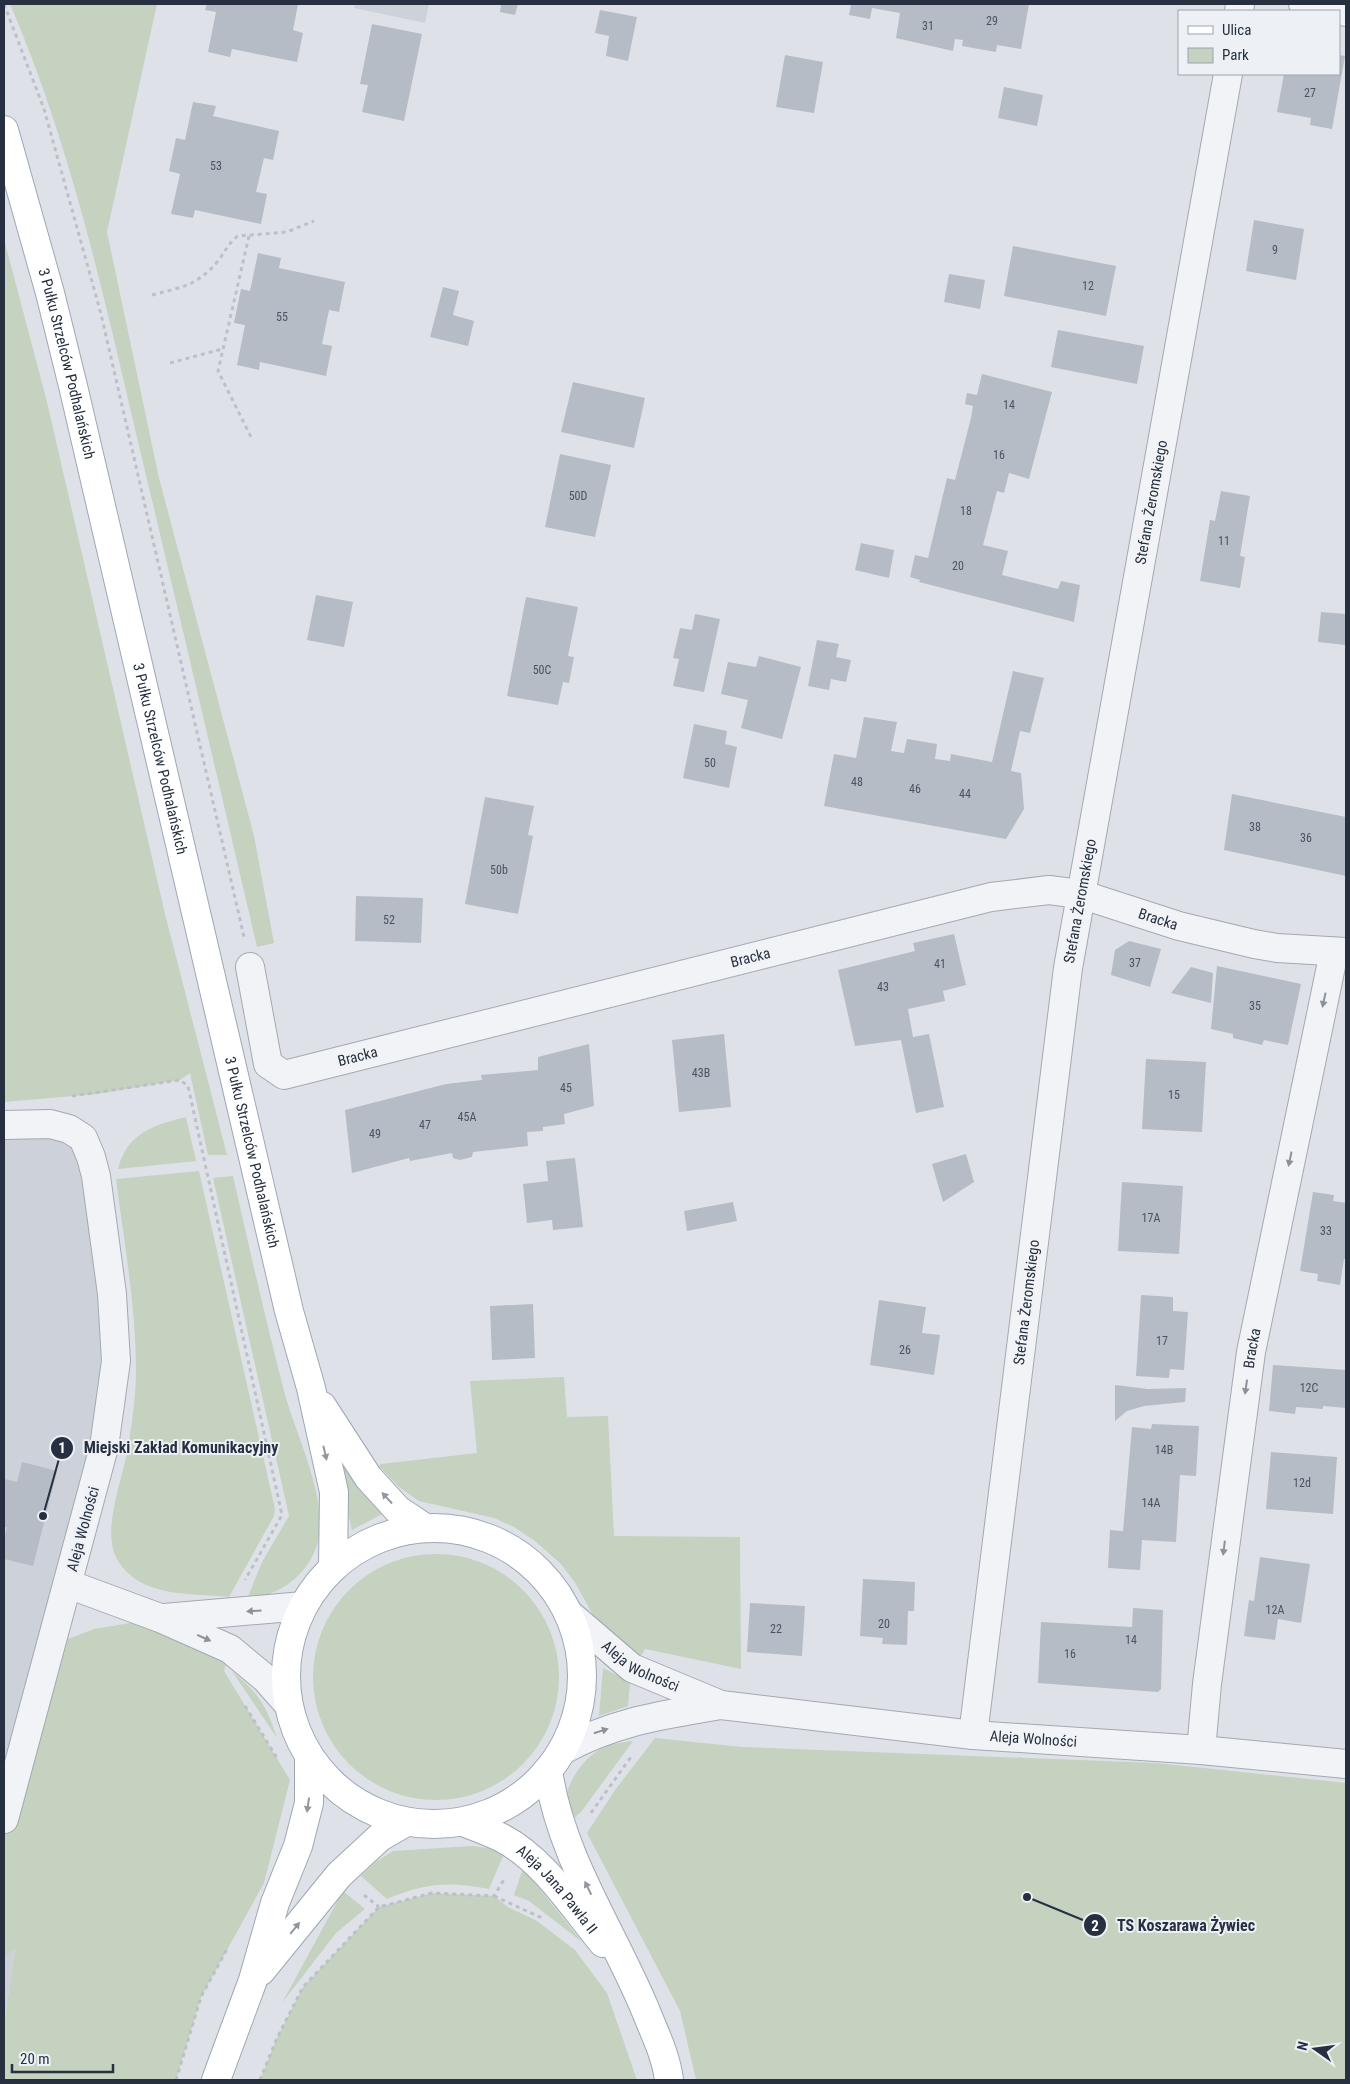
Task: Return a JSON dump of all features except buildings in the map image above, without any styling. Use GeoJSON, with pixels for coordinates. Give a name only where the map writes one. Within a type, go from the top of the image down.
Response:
{"type":"FeatureCollection","features":[{"type":"Feature","properties":{"kind":"main road","name":"3 Pułku Strzelców Podhalańskich"},"geometry":{"type":"LineString","coordinates":[[4,130],[73,386],[289,1311],[311,1388],[334,1492],[333,1567]]}},
{"type":"Feature","properties":{"kind":"main road","name":"3 Pułku Strzelców Podhalańskich"},"geometry":{"type":"LineString","coordinates":[[311,1388],[368,1477],[398,1510],[425,1528]]}},
{"type":"Feature","properties":{"kind":"main road"},"geometry":{"type":"LineString","coordinates":[[425,1528],[460,1530],[494,1540],[517,1554],[550,1583],[568,1613],[579,1647],[582,1682],[576,1717],[556,1760],[530,1788],[510,1803],[487,1814],[463,1822],[426,1824],[406,1822],[377,1813],[350,1798],[326,1778],[309,1756],[296,1731],[288,1704],[287,1654],[293,1630],[303,1606],[316,1586],[333,1567],[375,1539],[399,1531],[425,1528]]}},
{"type":"Feature","properties":{"kind":"main road"},"geometry":{"type":"LineString","coordinates":[[216,2080],[253,1980],[275,1903],[300,1838],[309,1804],[309,1756]]}},
{"type":"Feature","properties":{"kind":"main road","name":"Aleja Jana Pawła II"},"geometry":{"type":"LineString","coordinates":[[556,1760],[552,1799],[562,1835],[632,1979],[667,2063],[669,2080]]}},
{"type":"Feature","properties":{"kind":"main road"},"geometry":{"type":"LineString","coordinates":[[253,1980],[339,1875],[380,1837],[406,1822]]}},
{"type":"Feature","properties":{"kind":"main road","name":"Aleja Jana Pawła II"},"geometry":{"type":"LineString","coordinates":[[463,1822],[503,1839],[526,1855],[553,1881],[632,1979]]}},
{"type":"Feature","properties":{"kind":"street"},"geometry":{"type":"LineString","coordinates":[[1303,4],[1335,10]]}},
{"type":"Feature","properties":{"kind":"street","name":"Stefana Żeromskiego"},"geometry":{"type":"LineString","coordinates":[[973,1735],[1036,1211],[1068,968],[1228,75]]}},
{"type":"Feature","properties":{"kind":"street","name":"Bracka"},"geometry":{"type":"LineString","coordinates":[[250,967],[268,1064],[284,1075],[991,897],[1049,890],[1080,894],[1179,926],[1254,944],[1340,952],[1251,1352],[1206,1684],[1201,1750]]}},
{"type":"Feature","properties":{"kind":"street","name":"Aleja Wolności"},"geometry":{"type":"LineString","coordinates":[[4,1125],[50,1124],[68,1129],[83,1138],[91,1156],[96,1176],[112,1294],[116,1361],[104,1447],[4,1819]]}},
{"type":"Feature","properties":{"kind":"street"},"geometry":{"type":"LineString","coordinates":[[68,1584],[160,1618],[230,1649],[266,1679],[288,1704]]}},
{"type":"Feature","properties":{"kind":"street"},"geometry":{"type":"LineString","coordinates":[[160,1618],[303,1606]]}},
{"type":"Feature","properties":{"kind":"street","name":"Aleja Wolności"},"geometry":{"type":"LineString","coordinates":[[568,1613],[632,1668],[721,1705],[973,1735],[1201,1750],[1346,1764]]}},
{"type":"Feature","properties":{"kind":"street","name":"Aleja Wolności"},"geometry":{"type":"LineString","coordinates":[[556,1760],[590,1734],[642,1718],[721,1705]]}},
{"type":"Feature","properties":{"kind":"path"},"geometry":{"type":"LineString","coordinates":[[4,4],[44,109],[101,314],[234,888],[250,967]]}},
{"type":"Feature","properties":{"kind":"path"},"geometry":{"type":"LineString","coordinates":[[152,295],[198,281],[217,262],[231,241],[238,236],[287,232],[314,221]]}},
{"type":"Feature","properties":{"kind":"path"},"geometry":{"type":"LineString","coordinates":[[249,236],[218,371],[250,436]]}},
{"type":"Feature","properties":{"kind":"path"},"geometry":{"type":"LineString","coordinates":[[170,362],[222,350]]}},
{"type":"Feature","properties":{"kind":"path"},"geometry":{"type":"LineString","coordinates":[[69,1096],[180,1080],[188,1086],[282,1515],[242,1586]]}},
{"type":"Feature","properties":{"kind":"path"},"geometry":{"type":"LineString","coordinates":[[244,1704],[280,1763]]}},
{"type":"Feature","properties":{"kind":"path"},"geometry":{"type":"LineString","coordinates":[[590,1814],[635,1752]]}},
{"type":"Feature","properties":{"kind":"path"},"geometry":{"type":"LineString","coordinates":[[494,1896],[508,1871]]}},
{"type":"Feature","properties":{"kind":"path"},"geometry":{"type":"LineString","coordinates":[[260,2080],[277,2038],[302,1987],[379,1907],[432,1892],[494,1896],[542,1918],[550,1924]]}},
{"type":"Feature","properties":{"kind":"path"},"geometry":{"type":"LineString","coordinates":[[176,2080],[201,1997],[228,1948]]}},
{"type":"Feature","properties":{"kind":"shaded area"},"geometry":{"type":"Polygon","coordinates":[[[355,4],[429,4],[425,23],[354,8],[355,4]]]}},
{"type":"Feature","properties":{"kind":"shaded area"},"geometry":{"type":"Polygon","coordinates":[[[4,1125],[83,1138],[116,1361],[4,1819],[4,1125]]]}},
{"type":"Feature","properties":{"kind":"shaded area"},"geometry":{"type":"Polygon","coordinates":[[[15,1948],[4,2025],[4,1955],[15,1948]]]}},
{"type":"Feature","properties":{"kind":"green space"},"geometry":{"type":"Polygon","coordinates":[[[10,4],[157,4],[107,232],[159,478],[254,836],[274,943],[257,947],[99,278],[51,112],[32,57],[10,4]]]}},
{"type":"Feature","properties":{"kind":"green space"},"geometry":{"type":"Polygon","coordinates":[[[4,239],[47,402],[165,914],[227,1155],[208,1155],[190,1073],[180,1080],[97,1094],[4,1102],[4,239]]]}},
{"type":"Feature","properties":{"kind":"green space"},"geometry":{"type":"Polygon","coordinates":[[[186,1117],[196,1161],[118,1169],[128,1147],[143,1132],[163,1123],[186,1117]]]}},
{"type":"Feature","properties":{"kind":"green space"},"geometry":{"type":"Polygon","coordinates":[[[199,1171],[275,1509],[274,1516],[229,1597],[183,1594],[153,1588],[140,1582],[128,1573],[118,1561],[113,1549],[111,1535],[114,1505],[131,1429],[136,1371],[132,1299],[116,1179],[199,1171]]]}},
{"type":"Feature","properties":{"kind":"green space"},"geometry":{"type":"Polygon","coordinates":[[[233,1176],[283,1387],[314,1484],[319,1505],[320,1524],[314,1553],[301,1573],[282,1588],[259,1597],[247,1599],[262,1562],[289,1516],[213,1178],[233,1176]]]}},
{"type":"Feature","properties":{"kind":"green space"},"geometry":{"type":"Polygon","coordinates":[[[564,1377],[567,1417],[608,1416],[614,1536],[740,1537],[741,1669],[645,1649],[640,1658],[594,1617],[576,1584],[561,1564],[535,1541],[514,1527],[494,1518],[419,1501],[399,1487],[379,1466],[381,1464],[477,1453],[470,1381],[564,1377]]]}},
{"type":"Feature","properties":{"kind":"green space"},"geometry":{"type":"Polygon","coordinates":[[[340,1461],[382,1514],[352,1530],[336,1463],[340,1461]]]}},
{"type":"Feature","properties":{"kind":"green space"},"geometry":{"type":"Polygon","coordinates":[[[436,1554],[472,1559],[504,1575],[523,1590],[538,1609],[554,1641],[559,1677],[554,1713],[538,1745],[523,1764],[504,1779],[472,1795],[436,1800],[400,1795],[368,1779],[349,1764],[334,1745],[318,1713],[313,1677],[318,1641],[334,1609],[349,1590],[368,1575],[400,1559],[436,1554]]]}},
{"type":"Feature","properties":{"kind":"green space"},"geometry":{"type":"Polygon","coordinates":[[[160,1618],[230,1649],[224,1671],[290,1780],[264,1883],[201,1997],[176,2080],[4,2080],[4,2025],[15,1949],[4,1955],[4,1819],[52,1645],[94,1629],[160,1618]]]}},
{"type":"Feature","properties":{"kind":"green space"},"geometry":{"type":"Polygon","coordinates":[[[603,1668],[630,1682],[628,1706],[599,1716],[603,1668]]]}},
{"type":"Feature","properties":{"kind":"green space"},"geometry":{"type":"Polygon","coordinates":[[[232,1671],[249,1687],[265,1708],[277,1738],[232,1671]]]}},
{"type":"Feature","properties":{"kind":"green space"},"geometry":{"type":"Polygon","coordinates":[[[655,1738],[742,1747],[1157,1763],[1346,1783],[1346,2080],[696,2080],[680,2011],[587,1833],[615,1790],[655,1738]]]}},
{"type":"Feature","properties":{"kind":"green space"},"geometry":{"type":"Polygon","coordinates":[[[633,1741],[581,1812],[569,1822],[565,1809],[566,1797],[578,1770],[592,1755],[601,1749],[609,1745],[633,1741]]]}},
{"type":"Feature","properties":{"kind":"green space"},"geometry":{"type":"Polygon","coordinates":[[[472,1846],[488,1848],[504,1854],[489,1889],[449,1884],[437,1885],[413,1890],[387,1899],[361,1876],[377,1861],[393,1851],[472,1846]]]}},
{"type":"Feature","properties":{"kind":"green space"},"geometry":{"type":"Polygon","coordinates":[[[523,1868],[582,1942],[529,1901],[514,1895],[523,1868]]]}},
{"type":"Feature","properties":{"kind":"green space"},"geometry":{"type":"Polygon","coordinates":[[[343,1891],[365,1909],[336,1933],[282,2003],[343,1891]]]}},
{"type":"Feature","properties":{"kind":"green space"},"geometry":{"type":"Polygon","coordinates":[[[432,1893],[494,1896],[508,1907],[537,1921],[575,1950],[607,1993],[637,2080],[260,2080],[277,2038],[303,1987],[379,1907],[432,1893]]]}},
{"type":"Feature","properties":{"kind":"place","name":"Miejski Zakład Komunikacyjny"},"geometry":{"type":"Point","coordinates":[43,1516]}},
{"type":"Feature","properties":{"kind":"place","name":"TS Koszarawa Żywiec"},"geometry":{"type":"Point","coordinates":[1027,1897]}}]}
